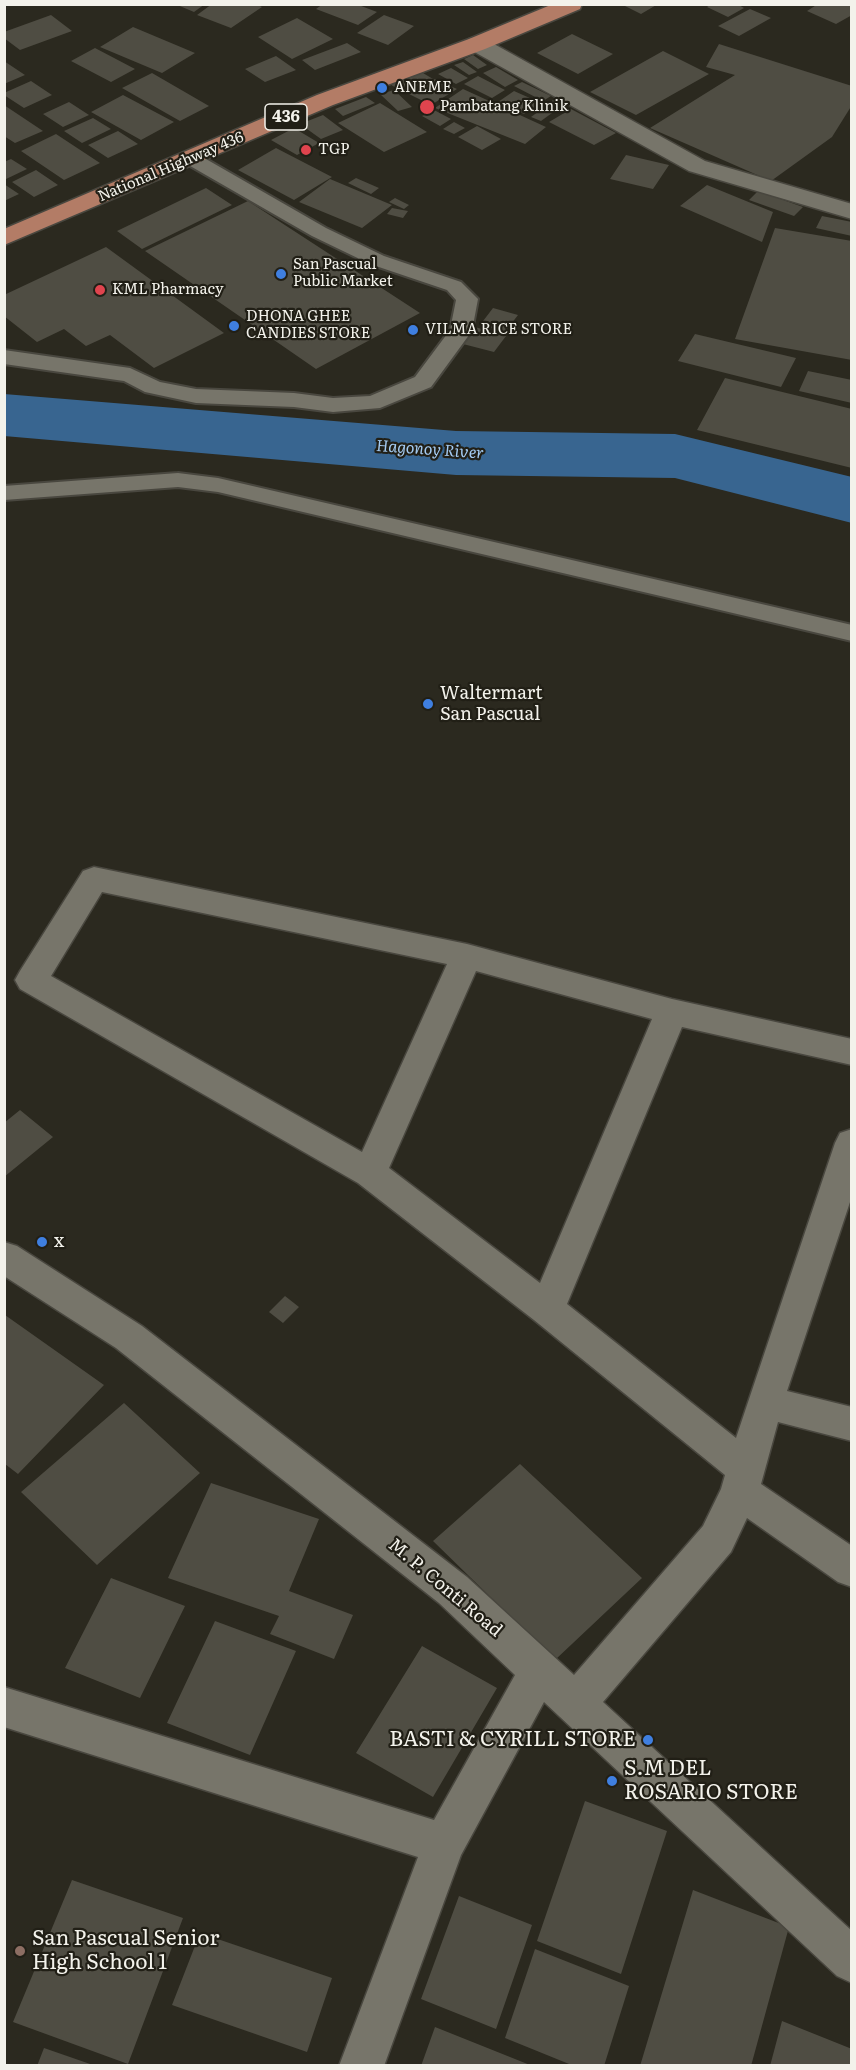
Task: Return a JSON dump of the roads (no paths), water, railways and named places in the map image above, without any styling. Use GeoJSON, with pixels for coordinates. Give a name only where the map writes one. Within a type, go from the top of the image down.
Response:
{"type":"FeatureCollection","features":[{"type":"Feature","properties":{"kind":"main road","name":"National Highway 436"},"geometry":{"type":"LineString","coordinates":[[4,238],[325,100],[477,44],[572,4]]}},
{"type":"Feature","properties":{"kind":"street"},"geometry":{"type":"LineString","coordinates":[[477,44],[697,166],[852,212]]}},
{"type":"Feature","properties":{"kind":"street"},"geometry":{"type":"LineString","coordinates":[[852,1052],[672,1012],[467,956],[94,879],[32,980],[370,1173],[547,1309],[744,1481],[852,1569]]}},
{"type":"Feature","properties":{"kind":"street"},"geometry":{"type":"LineString","coordinates":[[370,1173],[467,956]]}},
{"type":"Feature","properties":{"kind":"street"},"geometry":{"type":"LineString","coordinates":[[547,1309],[672,1012]]}},
{"type":"Feature","properties":{"kind":"street"},"geometry":{"type":"LineString","coordinates":[[575,1704],[717,1539],[744,1481],[765,1402],[839,1224],[852,1143]]}},
{"type":"Feature","properties":{"kind":"street","name":"M. P. Conti Road"},"geometry":{"type":"LineString","coordinates":[[4,1257],[129,1337],[453,1590],[852,1960]]}},
{"type":"Feature","properties":{"kind":"street"},"geometry":{"type":"LineString","coordinates":[[765,1402],[852,1424]]}},
{"type":"Feature","properties":{"kind":"street"},"geometry":{"type":"LineString","coordinates":[[361,2066],[444,1844],[540,1670]]}},
{"type":"Feature","properties":{"kind":"street"},"geometry":{"type":"LineString","coordinates":[[4,1707],[444,1844]]}},
{"type":"Feature","properties":{"kind":"lane"},"geometry":{"type":"LineString","coordinates":[[4,357],[130,375],[153,387],[196,396],[283,399],[333,405],[372,403],[423,382],[460,331],[467,299],[454,286],[377,260],[319,232],[192,159]]}},
{"type":"Feature","properties":{"kind":"lane"},"geometry":{"type":"LineString","coordinates":[[4,493],[178,480],[218,485],[852,633]]}},
{"type":"Feature","properties":{"kind":"waterway","name":"Hagonoy River"},"geometry":{"type":"LineString","coordinates":[[4,415],[456,453],[675,456],[852,500]]}},
{"type":"Feature","properties":{"kind":"place","name":"ANEME"},"geometry":{"type":"Point","coordinates":[382,88]}},
{"type":"Feature","properties":{"kind":"place","name":"Pambatang Klinik"},"geometry":{"type":"Point","coordinates":[427,107]}},
{"type":"Feature","properties":{"kind":"place","name":"TGP"},"geometry":{"type":"Point","coordinates":[306,150]}},
{"type":"Feature","properties":{"kind":"place","name":"San Pascual Public Market"},"geometry":{"type":"Point","coordinates":[281,274]}},
{"type":"Feature","properties":{"kind":"place","name":"KML Pharmacy"},"geometry":{"type":"Point","coordinates":[100,290]}},
{"type":"Feature","properties":{"kind":"place","name":"DHONA GHEE CANDIES STORE"},"geometry":{"type":"Point","coordinates":[234,326]}},
{"type":"Feature","properties":{"kind":"place","name":"VILMA RICE STORE"},"geometry":{"type":"Point","coordinates":[413,330]}},
{"type":"Feature","properties":{"kind":"place","name":"Waltermart San Pascual"},"geometry":{"type":"Point","coordinates":[428,704]}},
{"type":"Feature","properties":{"kind":"place","name":"x"},"geometry":{"type":"Point","coordinates":[42,1242]}},
{"type":"Feature","properties":{"kind":"place","name":"BASTI & CYRILL STORE"},"geometry":{"type":"Point","coordinates":[648,1740]}},
{"type":"Feature","properties":{"kind":"place","name":"S.M DEL ROSARIO STORE"},"geometry":{"type":"Point","coordinates":[612,1781]}},
{"type":"Feature","properties":{"kind":"place","name":"San Pascual Senior High School 1"},"geometry":{"type":"Point","coordinates":[20,1951]}}]}
